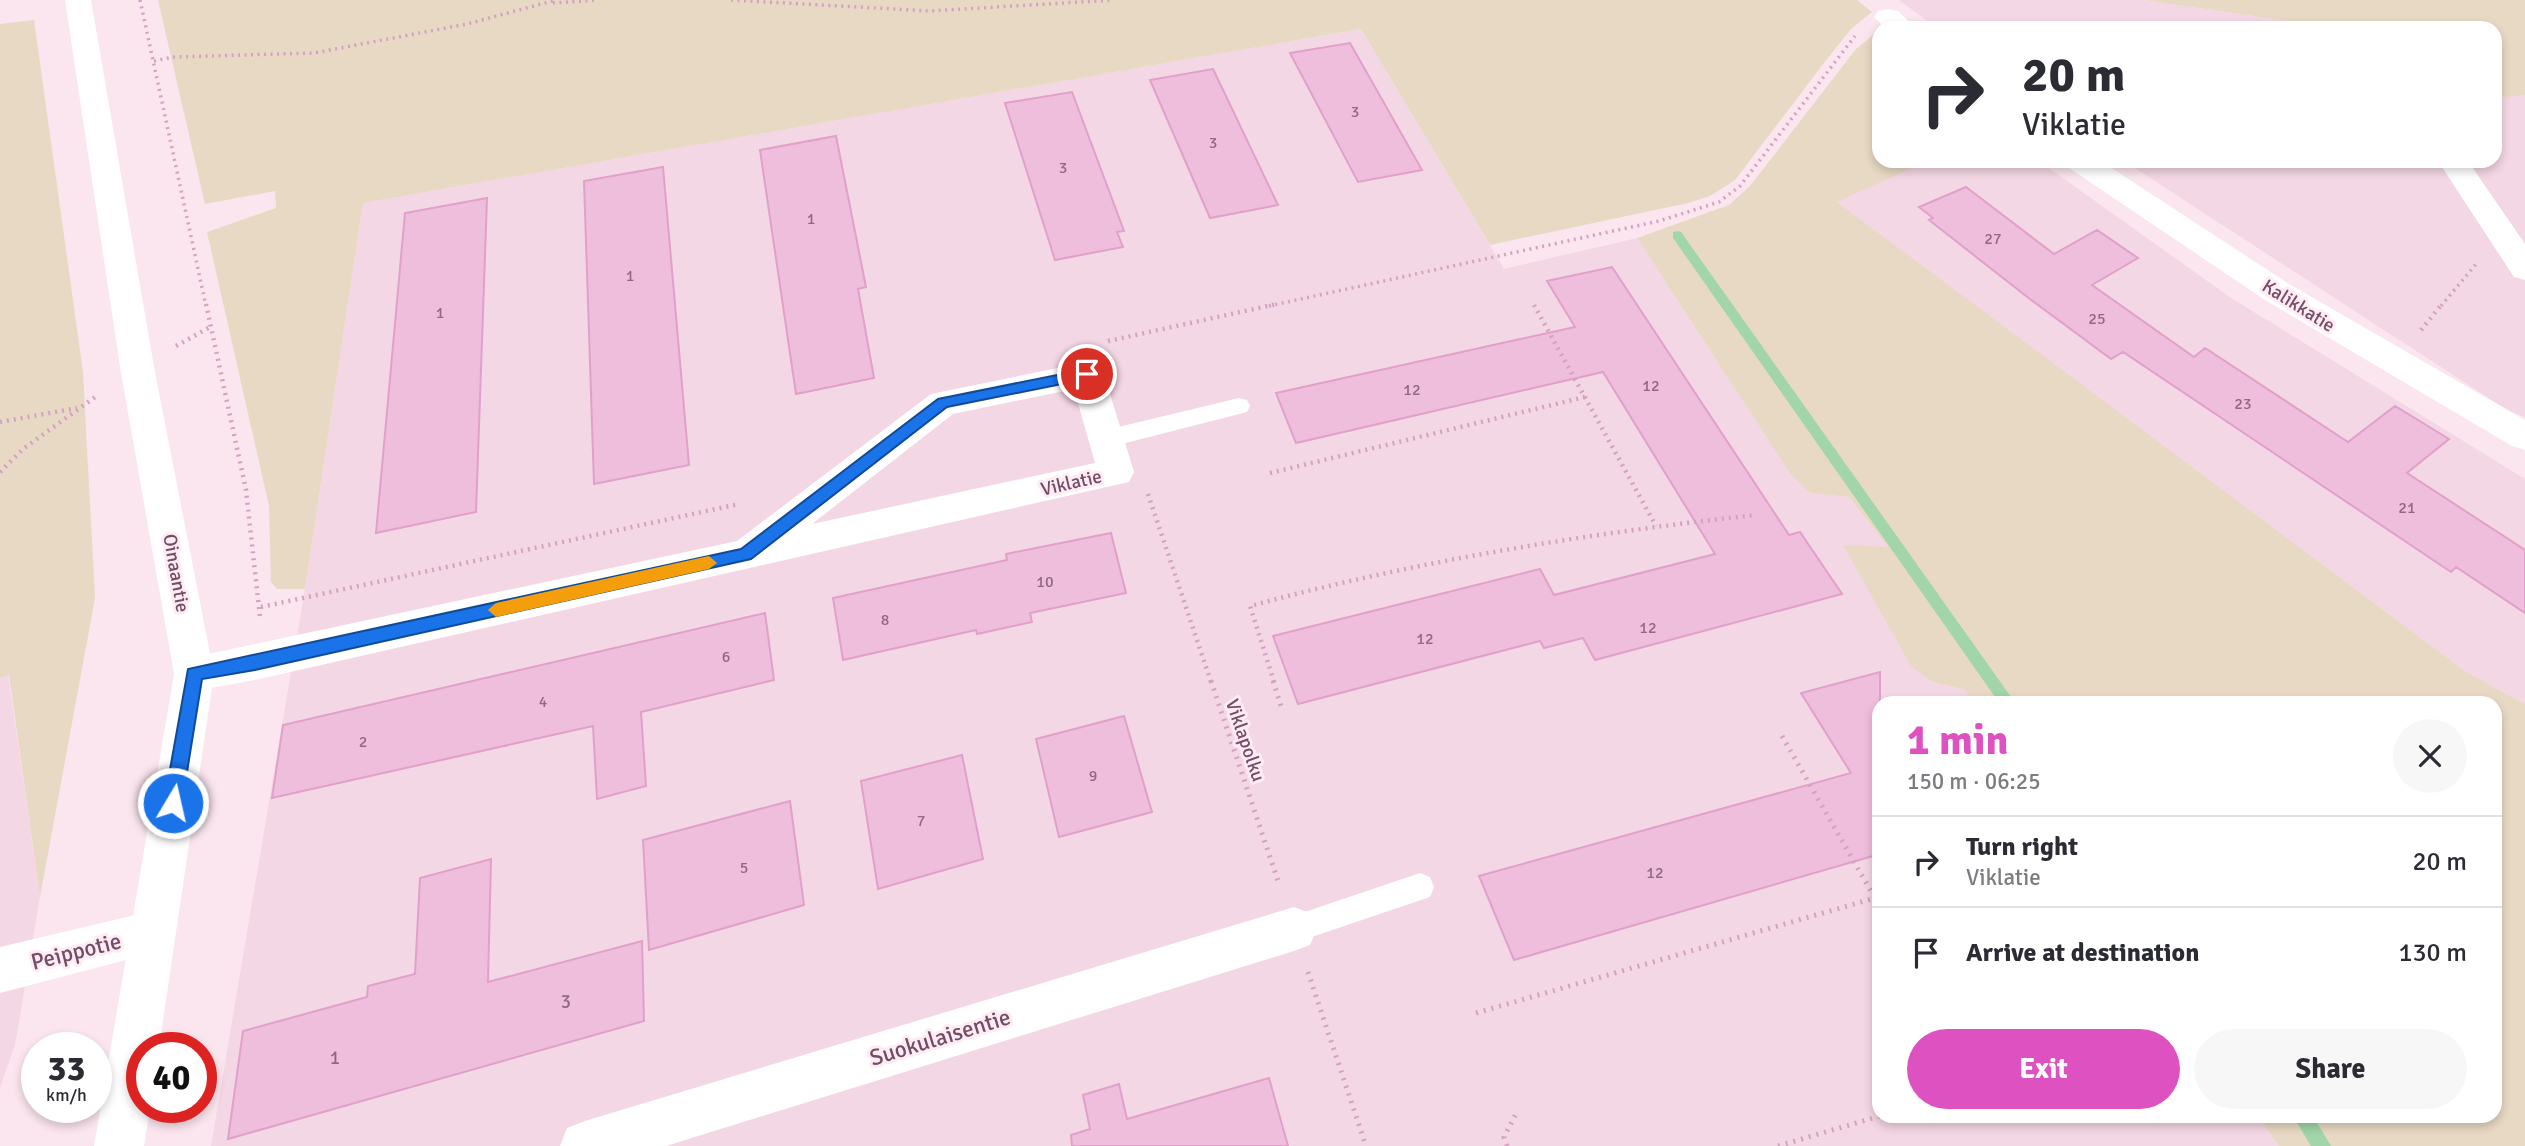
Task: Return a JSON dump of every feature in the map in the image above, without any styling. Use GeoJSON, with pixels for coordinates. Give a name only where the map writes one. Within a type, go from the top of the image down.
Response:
{"type":"FeatureCollection","features":[{"type":"Feature","properties":{"kind":"street","name":"Oinaantie"},"geometry":{"type":"LineString","coordinates":[[78,0],[137,367],[194,674],[119,1146]]}},
{"type":"Feature","properties":{"kind":"street","name":"Kalikkatie"},"geometry":{"type":"LineString","coordinates":[[2091,168],[2277,292],[2525,437]]}},
{"type":"Feature","properties":{"kind":"street"},"geometry":{"type":"LineString","coordinates":[[2458,168],[2513,232],[2525,269]]}},
{"type":"Feature","properties":{"kind":"street","name":"Viklatie"},"geometry":{"type":"LineString","coordinates":[[194,674],[255,663],[746,555],[1116,472],[1117,436],[1087,374],[943,403],[746,555]]}},
{"type":"Feature","properties":{"kind":"street","name":"Suokulaisentie"},"geometry":{"type":"LineString","coordinates":[[585,1146],[1294,929]]}},
{"type":"Feature","properties":{"kind":"street","name":"Peippotie"},"geometry":{"type":"LineString","coordinates":[[0,970],[152,933]]}},
{"type":"Feature","properties":{"kind":"lane"},"geometry":{"type":"LineString","coordinates":[[1117,436],[1239,406]]}},
{"type":"Feature","properties":{"kind":"lane"},"geometry":{"type":"LineString","coordinates":[[1294,929],[1420,887]]}},
{"type":"Feature","properties":{"kind":"path"},"geometry":{"type":"LineString","coordinates":[[140,0],[246,490],[261,607],[255,663]]}},
{"type":"Feature","properties":{"kind":"path"},"geometry":{"type":"LineString","coordinates":[[154,61],[173,57],[314,52],[467,24],[556,0]]}},
{"type":"Feature","properties":{"kind":"path"},"geometry":{"type":"LineString","coordinates":[[548,3],[598,0]]}},
{"type":"Feature","properties":{"kind":"path"},"geometry":{"type":"LineString","coordinates":[[731,0],[930,11],[1114,0]]}},
{"type":"Feature","properties":{"kind":"path"},"geometry":{"type":"LineString","coordinates":[[2393,362],[2513,232]]}},
{"type":"Feature","properties":{"kind":"path"},"geometry":{"type":"LineString","coordinates":[[1534,305],[1656,526]]}},
{"type":"Feature","properties":{"kind":"path"},"geometry":{"type":"LineString","coordinates":[[1270,473],[1585,397]]}},
{"type":"Feature","properties":{"kind":"path"},"geometry":{"type":"LineString","coordinates":[[0,422],[82,407],[23,449],[0,472]]}},
{"type":"Feature","properties":{"kind":"path","name":"Viklapolku"},"geometry":{"type":"LineString","coordinates":[[1117,436],[1294,929],[1366,1146]]}},
{"type":"Feature","properties":{"kind":"path"},"geometry":{"type":"LineString","coordinates":[[1282,709],[1250,606],[1322,585],[1656,526],[1755,515]]}},
{"type":"Feature","properties":{"kind":"path"},"geometry":{"type":"LineString","coordinates":[[1782,736],[1872,893]]}},
{"type":"Feature","properties":{"kind":"path"},"geometry":{"type":"LineString","coordinates":[[1476,1013],[1872,899]]}},
{"type":"Feature","properties":{"kind":"path"},"geometry":{"type":"LineString","coordinates":[[1507,1146],[1504,1137],[1518,1110]]}},
{"type":"Feature","properties":{"kind":"path"},"geometry":{"type":"LineString","coordinates":[[1778,1146],[1872,1118]]}},
{"type":"Feature","properties":{"kind":"shaded area"},"geometry":{"type":"Polygon","coordinates":[[[158,0],[1857,0],[1872,12],[1851,29],[1735,180],[1710,196],[1490,245],[1361,29],[363,203],[305,589],[277,589],[271,582],[269,506],[207,232],[276,208],[275,191],[205,204],[158,0]]]}},
{"type":"Feature","properties":{"kind":"shaded area"},"geometry":{"type":"Polygon","coordinates":[[[1899,0],[2144,0],[2287,21],[1928,21],[1899,0]]]}},
{"type":"Feature","properties":{"kind":"shaded area"},"geometry":{"type":"Polygon","coordinates":[[[2144,0],[2525,0],[2525,95],[2502,97],[2502,21],[2287,21],[2144,0]]]}},
{"type":"Feature","properties":{"kind":"shaded area"},"geometry":{"type":"Polygon","coordinates":[[[34,20],[83,372],[95,598],[40,897],[9,675],[0,678],[0,24],[34,20]]]}},
{"type":"Feature","properties":{"kind":"shaded area"},"geometry":{"type":"Polygon","coordinates":[[[1361,29],[1504,269],[1637,238],[1791,475],[1810,493],[1849,497],[1889,548],[1844,545],[1933,682],[1965,690],[1970,696],[1872,696],[1872,1123],[2262,1123],[2279,1146],[211,1146],[305,589],[363,203],[1361,29]]]}},
{"type":"Feature","properties":{"kind":"shaded area"},"geometry":{"type":"Polygon","coordinates":[[[1872,36],[1872,168],[1912,168],[1837,202],[2468,673],[2525,704],[2525,1146],[2279,1146],[2262,1123],[2502,1123],[2502,696],[1970,696],[1965,690],[1933,682],[1911,666],[1843,545],[1888,547],[1849,497],[1810,493],[1791,475],[1637,238],[1729,205],[1750,186],[1856,49],[1872,36]]]}},
{"type":"Feature","properties":{"kind":"shaded area"},"geometry":{"type":"Polygon","coordinates":[[[2525,95],[2525,417],[2507,410],[2135,168],[2502,168],[2502,97],[2525,95]]]}},
{"type":"Feature","properties":{"kind":"shaded area"},"geometry":{"type":"Polygon","coordinates":[[[1912,168],[2049,168],[2231,298],[2525,479],[2525,704],[2468,673],[1836,202],[1912,168]]]}},
{"type":"Feature","properties":{"kind":"shaded area"},"geometry":{"type":"Polygon","coordinates":[[[8,674],[40,897],[15,1045],[0,1087],[0,678],[8,674]]]}},
{"type":"Feature","properties":{"kind":"building"},"geometry":{"type":"Polygon","coordinates":[[[1350,43],[1422,170],[1358,182],[1290,53],[1350,43]]]}},
{"type":"Feature","properties":{"kind":"building"},"geometry":{"type":"Polygon","coordinates":[[[1213,69],[1278,205],[1210,218],[1150,80],[1213,69]]]}},
{"type":"Feature","properties":{"kind":"building"},"geometry":{"type":"Polygon","coordinates":[[[1072,92],[1124,231],[1117,232],[1123,247],[1055,260],[1005,103],[1072,92]]]}},
{"type":"Feature","properties":{"kind":"building"},"geometry":{"type":"Polygon","coordinates":[[[836,136],[866,287],[858,289],[874,378],[796,394],[760,150],[836,136]]]}},
{"type":"Feature","properties":{"kind":"building"},"geometry":{"type":"Polygon","coordinates":[[[663,167],[689,465],[594,484],[584,181],[663,167]]]}},
{"type":"Feature","properties":{"kind":"building"},"geometry":{"type":"Polygon","coordinates":[[[1966,187],[2054,254],[2097,230],[2138,258],[2092,285],[2194,357],[2205,348],[2348,442],[2395,406],[2449,439],[2407,473],[2525,550],[2525,613],[2456,567],[2451,572],[2123,352],[2111,359],[1929,220],[1933,218],[1919,207],[1966,187]]]}},
{"type":"Feature","properties":{"kind":"building"},"geometry":{"type":"Polygon","coordinates":[[[487,198],[476,512],[376,533],[405,213],[487,198]]]}},
{"type":"Feature","properties":{"kind":"building"},"geometry":{"type":"Polygon","coordinates":[[[1612,267],[1789,535],[1800,532],[1842,594],[1595,660],[1583,638],[1544,648],[1540,641],[1298,704],[1273,636],[1540,569],[1554,595],[1715,554],[1603,372],[1296,443],[1276,393],[1575,327],[1547,281],[1612,267]]]}},
{"type":"Feature","properties":{"kind":"building"},"geometry":{"type":"Polygon","coordinates":[[[1111,533],[1126,593],[1030,613],[1032,622],[977,634],[976,630],[843,660],[833,598],[1007,560],[1006,554],[1111,533]]]}},
{"type":"Feature","properties":{"kind":"building"},"geometry":{"type":"Polygon","coordinates":[[[765,613],[774,680],[641,712],[646,786],[597,799],[593,726],[272,798],[283,725],[765,613]]]}},
{"type":"Feature","properties":{"kind":"building"},"geometry":{"type":"Polygon","coordinates":[[[1880,672],[1880,696],[1872,696],[1872,856],[1514,960],[1479,876],[1851,773],[1801,693],[1880,672]]]}},
{"type":"Feature","properties":{"kind":"building"},"geometry":{"type":"Polygon","coordinates":[[[1124,716],[1152,812],[1059,837],[1036,739],[1124,716]]]}},
{"type":"Feature","properties":{"kind":"building"},"geometry":{"type":"Polygon","coordinates":[[[962,755],[983,859],[878,889],[861,781],[962,755]]]}},
{"type":"Feature","properties":{"kind":"building"},"geometry":{"type":"Polygon","coordinates":[[[790,801],[804,905],[649,950],[643,840],[790,801]]]}},
{"type":"Feature","properties":{"kind":"building"},"geometry":{"type":"Polygon","coordinates":[[[491,859],[488,982],[642,941],[644,1021],[228,1139],[243,1031],[367,997],[368,986],[415,974],[420,878],[491,859]]]}},
{"type":"Feature","properties":{"kind":"building"},"geometry":{"type":"Polygon","coordinates":[[[1269,1078],[1288,1146],[1072,1146],[1071,1135],[1090,1129],[1083,1095],[1119,1084],[1127,1119],[1269,1078]]]}},
{"type":"Feature","properties":{"kind":"waterway"},"geometry":{"type":"LineString","coordinates":[[1677,235],[2003,696]]}},
{"type":"Feature","properties":{"kind":"waterway"},"geometry":{"type":"LineString","coordinates":[[2307,1123],[2322,1146]]}},
{"type":"Feature","properties":{"kind":"slow traffic"},"geometry":{"type":"LineString","coordinates":[[496,610],[709,563]]}},
{"type":"Feature","properties":{"kind":"route"},"geometry":{"type":"LineString","coordinates":[[173,803],[194,674],[255,663],[746,555],[943,403],[1087,374]]}}]}
